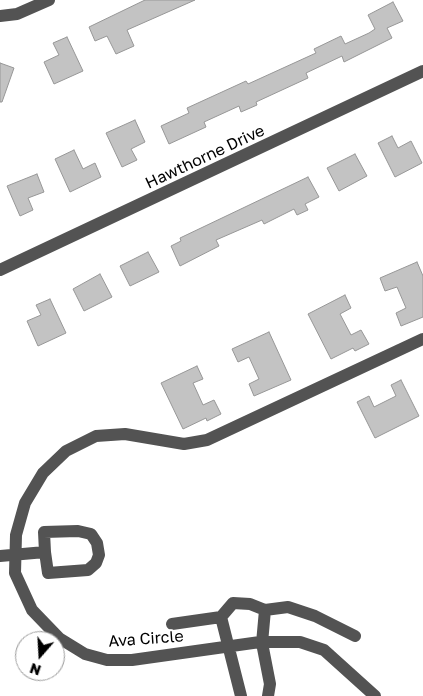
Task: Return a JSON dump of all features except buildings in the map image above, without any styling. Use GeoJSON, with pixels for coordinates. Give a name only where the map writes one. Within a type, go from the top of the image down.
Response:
{"type":"FeatureCollection","features":[{"type":"Feature","properties":{"kind":"street"},"geometry":{"type":"LineString","coordinates":[[0,16],[17,14],[49,0]]}},
{"type":"Feature","properties":{"kind":"street","name":"Hawthorne Drive"},"geometry":{"type":"LineString","coordinates":[[0,270],[423,71]]}},
{"type":"Feature","properties":{"kind":"street","name":"Ava Circle"},"geometry":{"type":"LineString","coordinates":[[375,696],[324,650],[300,642],[262,642],[132,660],[107,660],[85,654],[58,638],[32,610],[15,573],[16,535],[25,503],[43,473],[66,451],[96,436],[125,434],[184,444],[207,440],[423,339]]}},
{"type":"Feature","properties":{"kind":"street"},"geometry":{"type":"LineString","coordinates":[[78,531],[91,534],[97,543],[99,555],[96,563],[88,570],[48,573],[45,552],[44,532],[78,531]]}},
{"type":"Feature","properties":{"kind":"street"},"geometry":{"type":"LineString","coordinates":[[0,556],[45,552]]}},
{"type":"Feature","properties":{"kind":"street"},"geometry":{"type":"LineString","coordinates":[[172,624],[221,616],[233,603],[250,604],[265,610],[288,607],[315,616],[355,636]]}},
{"type":"Feature","properties":{"kind":"street"},"geometry":{"type":"LineString","coordinates":[[265,610],[262,642],[270,684],[268,696]]}},
{"type":"Feature","properties":{"kind":"street"},"geometry":{"type":"LineString","coordinates":[[221,616],[230,647],[240,696]]}}]}
